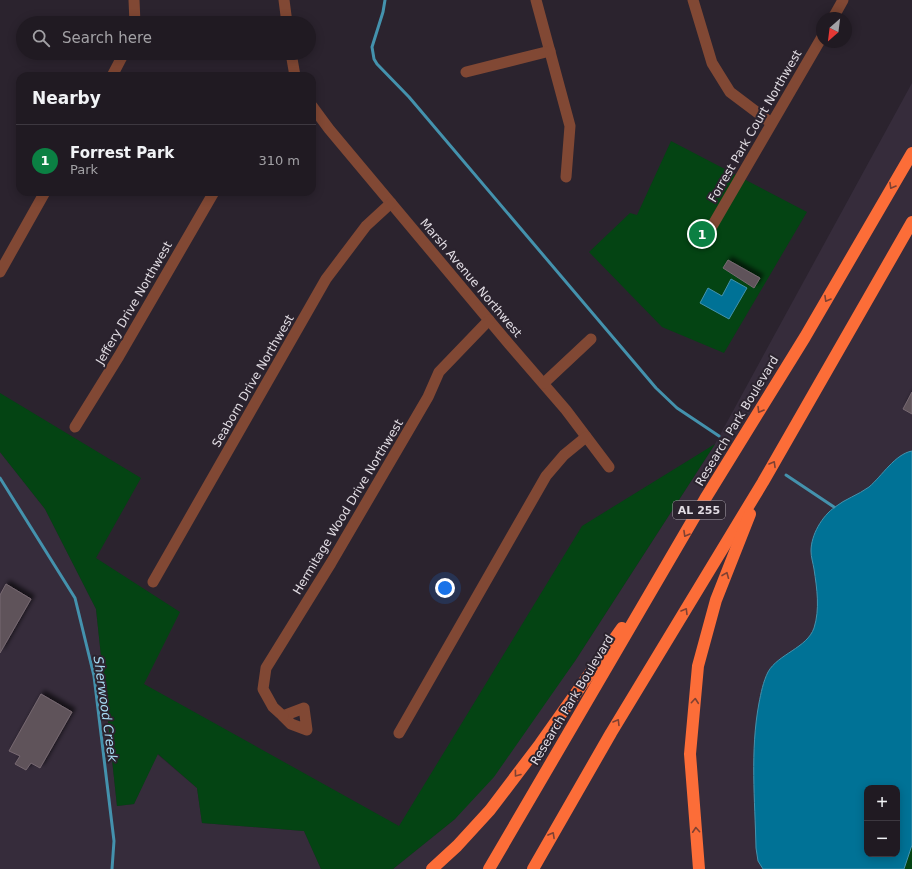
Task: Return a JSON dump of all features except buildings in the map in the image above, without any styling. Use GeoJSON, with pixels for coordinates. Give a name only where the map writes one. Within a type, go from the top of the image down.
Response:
{"type":"FeatureCollection","features":[{"type":"Feature","properties":{"kind":"highway","name":"Research Park Boulevard"},"geometry":{"type":"LineString","coordinates":[[489,869],[705,499],[805,337],[912,153]]}},
{"type":"Feature","properties":{"kind":"highway","name":"AL 255"},"geometry":{"type":"LineString","coordinates":[[533,869],[611,733],[763,482],[912,222]]}},
{"type":"Feature","properties":{"kind":"highway"},"geometry":{"type":"LineString","coordinates":[[699,869],[690,754],[698,666],[716,600],[763,482]]}},
{"type":"Feature","properties":{"kind":"highway"},"geometry":{"type":"LineString","coordinates":[[432,869],[457,846],[490,810],[540,744],[670,561]]}},
{"type":"Feature","properties":{"kind":"street"},"geometry":{"type":"LineString","coordinates":[[134,0],[135,16]]}},
{"type":"Feature","properties":{"kind":"street"},"geometry":{"type":"LineString","coordinates":[[284,0],[286,16]]}},
{"type":"Feature","properties":{"kind":"street"},"geometry":{"type":"LineString","coordinates":[[536,0],[570,126],[566,176]]}},
{"type":"Feature","properties":{"kind":"street"},"geometry":{"type":"LineString","coordinates":[[693,0],[712,63],[730,92],[771,123]]}},
{"type":"Feature","properties":{"kind":"street"},"geometry":{"type":"LineString","coordinates":[[836,12],[843,0]]}},
{"type":"Feature","properties":{"kind":"street","name":"Forrest Park Court Northwest"},"geometry":{"type":"LineString","coordinates":[[711,228],[816,47]]}},
{"type":"Feature","properties":{"kind":"street"},"geometry":{"type":"LineString","coordinates":[[466,72],[550,51]]}},
{"type":"Feature","properties":{"kind":"street"},"geometry":{"type":"LineString","coordinates":[[114,72],[120,60]]}},
{"type":"Feature","properties":{"kind":"street"},"geometry":{"type":"LineString","coordinates":[[292,60],[293,72]]}},
{"type":"Feature","properties":{"kind":"street","name":"Marsh Avenue Northwest"},"geometry":{"type":"LineString","coordinates":[[316,111],[488,320],[544,383],[609,467]]}},
{"type":"Feature","properties":{"kind":"street"},"geometry":{"type":"LineString","coordinates":[[0,272],[43,196]]}},
{"type":"Feature","properties":{"kind":"street","name":"Jeffery Drive Northwest"},"geometry":{"type":"LineString","coordinates":[[75,427],[119,356],[212,196]]}},
{"type":"Feature","properties":{"kind":"street","name":"Seaborn Drive Northwest"},"geometry":{"type":"LineString","coordinates":[[153,582],[326,279],[366,226],[391,203]]}},
{"type":"Feature","properties":{"kind":"street","name":"Hermitage Wood Drive Northwest"},"geometry":{"type":"LineString","coordinates":[[283,716],[273,707],[263,689],[266,668],[331,563],[428,397],[438,372],[488,320]]}},
{"type":"Feature","properties":{"kind":"street"},"geometry":{"type":"LineString","coordinates":[[544,383],[592,339]]}},
{"type":"Feature","properties":{"kind":"street"},"geometry":{"type":"LineString","coordinates":[[399,733],[546,476],[564,455],[586,437]]}},
{"type":"Feature","properties":{"kind":"shaded area"},"geometry":{"type":"Polygon","coordinates":[[[912,83],[912,869],[393,869],[455,819],[575,661],[715,444],[912,83]]]}},
{"type":"Feature","properties":{"kind":"shaded area"},"geometry":{"type":"Polygon","coordinates":[[[0,452],[45,509],[96,609],[117,806],[134,804],[157,754],[197,788],[202,823],[304,831],[321,869],[0,869],[0,452]]]}},
{"type":"Feature","properties":{"kind":"green space"},"geometry":{"type":"Polygon","coordinates":[[[671,141],[807,212],[724,353],[662,327],[589,252],[630,213],[637,215],[671,141]]]}},
{"type":"Feature","properties":{"kind":"green space"},"geometry":{"type":"Polygon","coordinates":[[[0,393],[141,478],[96,558],[180,612],[144,684],[399,826],[582,526],[715,444],[575,661],[494,777],[455,819],[393,869],[321,869],[304,831],[202,823],[197,788],[158,754],[134,804],[117,806],[96,609],[45,509],[0,452],[0,393]]]}},
{"type":"Feature","properties":{"kind":"green space"},"geometry":{"type":"Polygon","coordinates":[[[912,845],[912,869],[904,869],[912,845]]]}},
{"type":"Feature","properties":{"kind":"water"},"geometry":{"type":"Polygon","coordinates":[[[731,279],[747,288],[729,319],[700,303],[708,288],[722,296],[731,279]]]}},
{"type":"Feature","properties":{"kind":"water"},"geometry":{"type":"Polygon","coordinates":[[[912,451],[912,845],[904,869],[763,869],[758,861],[756,848],[754,776],[756,721],[761,691],[768,672],[778,660],[805,641],[814,628],[817,614],[817,599],[811,545],[818,526],[830,511],[839,504],[869,487],[900,456],[912,451]]]}},
{"type":"Feature","properties":{"kind":"waterway"},"geometry":{"type":"LineString","coordinates":[[385,0],[383,12],[372,47],[374,59],[377,64],[409,97],[656,388],[677,408],[719,436]]}},
{"type":"Feature","properties":{"kind":"waterway"},"geometry":{"type":"LineString","coordinates":[[786,475],[834,507]]}},
{"type":"Feature","properties":{"kind":"waterway","name":"Sherwood Creek"},"geometry":{"type":"LineString","coordinates":[[0,478],[75,598],[94,676],[114,841],[112,869]]}},
{"type":"Feature","properties":{"kind":"place","name":"Forrest Park"},"geometry":{"type":"Point","coordinates":[702,234]}}]}
